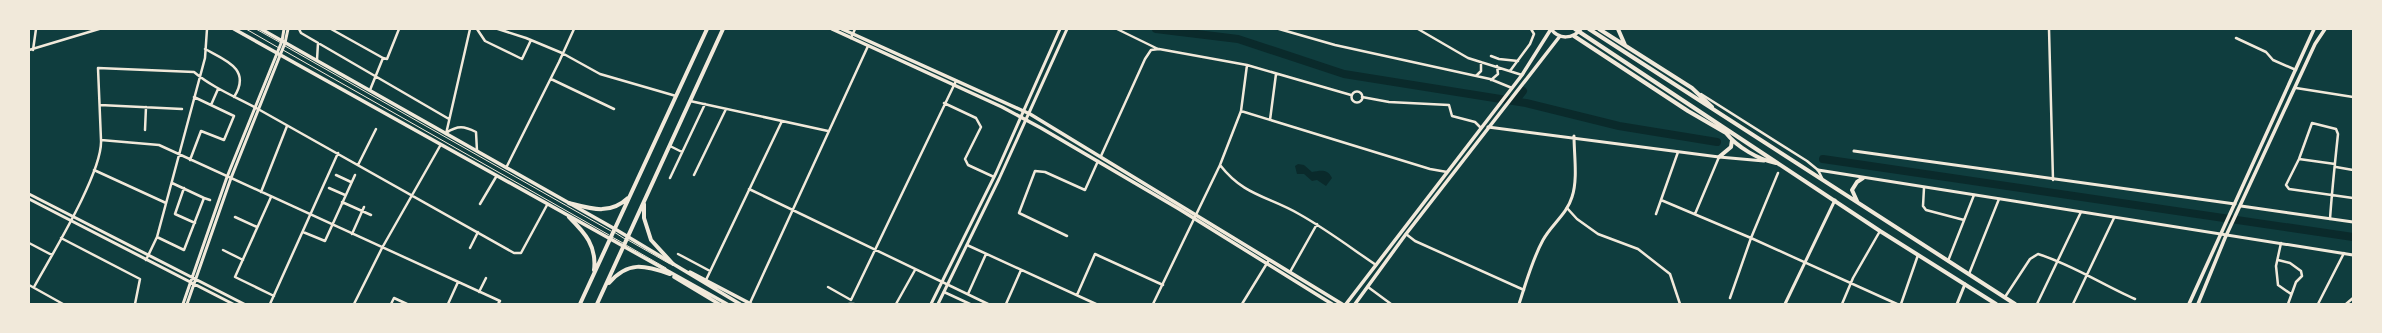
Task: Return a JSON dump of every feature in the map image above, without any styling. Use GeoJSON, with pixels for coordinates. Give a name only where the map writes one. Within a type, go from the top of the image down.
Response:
{"type":"FeatureCollection","features":[{"type":"Feature","properties":{"kind":"main road"},"geometry":{"type":"LineString","coordinates":[[234,29],[569,218],[612,234],[625,242],[706,280],[750,304]]}},
{"type":"Feature","properties":{"kind":"main road"},"geometry":{"type":"LineString","coordinates":[[262,29],[283,43],[317,60],[569,203],[669,273],[719,304]]}},
{"type":"Feature","properties":{"kind":"main road"},"geometry":{"type":"LineString","coordinates":[[580,304],[707,29]]}},
{"type":"Feature","properties":{"kind":"main road"},"geometry":{"type":"LineString","coordinates":[[597,304],[723,29]]}},
{"type":"Feature","properties":{"kind":"main road"},"geometry":{"type":"LineString","coordinates":[[832,29],[852,36],[1030,114],[1101,156],[1332,304]]}},
{"type":"Feature","properties":{"kind":"main road"},"geometry":{"type":"LineString","coordinates":[[842,29],[852,36]]}},
{"type":"Feature","properties":{"kind":"main road"},"geometry":{"type":"LineString","coordinates":[[1346,304],[1480,127],[1522,75],[1551,29],[1560,36],[1574,36],[1688,111],[1726,133],[1733,140],[1765,161],[1784,167]]}},
{"type":"Feature","properties":{"kind":"main road"},"geometry":{"type":"LineString","coordinates":[[1575,29],[1880,231],[1996,304]]}},
{"type":"Feature","properties":{"kind":"main road"},"geometry":{"type":"LineString","coordinates":[[1574,36],[1581,29]]}},
{"type":"Feature","properties":{"kind":"main road"},"geometry":{"type":"LineString","coordinates":[[1589,29],[2015,304]]}},
{"type":"Feature","properties":{"kind":"main road"},"geometry":{"type":"LineString","coordinates":[[1599,29],[1692,88],[1721,115]]}},
{"type":"Feature","properties":{"kind":"main road"},"geometry":{"type":"LineString","coordinates":[[1618,29],[1625,45]]}},
{"type":"Feature","properties":{"kind":"main road"},"geometry":{"type":"LineString","coordinates":[[2189,304],[2314,29]]}},
{"type":"Feature","properties":{"kind":"main road"},"geometry":{"type":"LineString","coordinates":[[2198,304],[2229,229],[2316,44],[2325,29]]}},
{"type":"Feature","properties":{"kind":"main road"},"geometry":{"type":"LineString","coordinates":[[1354,304],[1497,115],[1560,36]]}},
{"type":"Feature","properties":{"kind":"main road"},"geometry":{"type":"LineString","coordinates":[[955,82],[1026,120],[1196,217]]}},
{"type":"Feature","properties":{"kind":"main road"},"geometry":{"type":"LineString","coordinates":[[1719,158],[1726,153],[1733,140],[1731,132]]}},
{"type":"Feature","properties":{"kind":"main road"},"geometry":{"type":"LineString","coordinates":[[1857,202],[1852,190],[1857,182],[1863,178]]}},
{"type":"Feature","properties":{"kind":"main road"},"geometry":{"type":"LineString","coordinates":[[569,203],[595,210],[608,210],[620,205],[631,195]]}},
{"type":"Feature","properties":{"kind":"main road"},"geometry":{"type":"LineString","coordinates":[[644,203],[644,218],[651,240],[673,264],[740,304]]}},
{"type":"Feature","properties":{"kind":"main road"},"geometry":{"type":"LineString","coordinates":[[569,218],[587,235],[592,246],[595,259],[593,275]]}},
{"type":"Feature","properties":{"kind":"main road"},"geometry":{"type":"LineString","coordinates":[[1268,262],[1290,273],[1342,304]]}},
{"type":"Feature","properties":{"kind":"main road"},"geometry":{"type":"LineString","coordinates":[[606,286],[618,272],[638,266],[669,273],[727,304]]}},
{"type":"Feature","properties":{"kind":"street"},"geometry":{"type":"LineString","coordinates":[[33,50],[36,29]]}},
{"type":"Feature","properties":{"kind":"street"},"geometry":{"type":"LineString","coordinates":[[29,50],[99,29]]}},
{"type":"Feature","properties":{"kind":"street"},"geometry":{"type":"LineString","coordinates":[[146,260],[157,237],[205,58],[207,29]]}},
{"type":"Feature","properties":{"kind":"street"},"geometry":{"type":"LineString","coordinates":[[283,43],[284,29]]}},
{"type":"Feature","properties":{"kind":"street"},"geometry":{"type":"LineString","coordinates":[[187,304],[193,282],[254,107],[288,29]]}},
{"type":"Feature","properties":{"kind":"street"},"geometry":{"type":"LineString","coordinates":[[299,29],[301,33],[449,119]]}},
{"type":"Feature","properties":{"kind":"street"},"geometry":{"type":"LineString","coordinates":[[331,29],[383,58]]}},
{"type":"Feature","properties":{"kind":"street"},"geometry":{"type":"LineString","coordinates":[[370,90],[383,58],[386,59],[399,29]]}},
{"type":"Feature","properties":{"kind":"street"},"geometry":{"type":"LineString","coordinates":[[446,134],[470,29]]}},
{"type":"Feature","properties":{"kind":"street"},"geometry":{"type":"LineString","coordinates":[[477,29],[485,41],[522,59],[531,40]]}},
{"type":"Feature","properties":{"kind":"street"},"geometry":{"type":"LineString","coordinates":[[498,29],[531,40],[562,53],[600,74],[676,96]]}},
{"type":"Feature","properties":{"kind":"street"},"geometry":{"type":"LineString","coordinates":[[506,168],[551,79],[574,29]]}},
{"type":"Feature","properties":{"kind":"street"},"geometry":{"type":"LineString","coordinates":[[852,36],[855,29]]}},
{"type":"Feature","properties":{"kind":"street"},"geometry":{"type":"LineString","coordinates":[[931,304],[994,177],[1060,29]]}},
{"type":"Feature","properties":{"kind":"street"},"geometry":{"type":"LineString","coordinates":[[938,304],[1030,114],[1067,29]]}},
{"type":"Feature","properties":{"kind":"street"},"geometry":{"type":"LineString","coordinates":[[1117,29],[1159,49],[1247,65],[1351,95],[1357,91],[1362,94],[1362,97],[1389,102],[1449,105],[1452,116],[1475,122],[1480,127]]}},
{"type":"Feature","properties":{"kind":"street"},"geometry":{"type":"LineString","coordinates":[[1279,29],[1334,45],[1491,80],[1512,88]]}},
{"type":"Feature","properties":{"kind":"street"},"geometry":{"type":"LineString","coordinates":[[1418,29],[1468,58],[1522,75]]}},
{"type":"Feature","properties":{"kind":"street"},"geometry":{"type":"LineString","coordinates":[[1510,71],[1530,44],[1534,34],[1532,29]]}},
{"type":"Feature","properties":{"kind":"street"},"geometry":{"type":"LineString","coordinates":[[2049,29],[2053,180]]}},
{"type":"Feature","properties":{"kind":"street"},"geometry":{"type":"LineString","coordinates":[[2236,38],[2266,52],[2273,60],[2296,70]]}},
{"type":"Feature","properties":{"kind":"street"},"geometry":{"type":"LineString","coordinates":[[317,60],[318,43]]}},
{"type":"Feature","properties":{"kind":"street"},"geometry":{"type":"LineString","coordinates":[[750,304],[869,44]]}},
{"type":"Feature","properties":{"kind":"street"},"geometry":{"type":"LineString","coordinates":[[205,49],[234,64],[239,76],[239,83],[234,97]]}},
{"type":"Feature","properties":{"kind":"street"},"geometry":{"type":"LineString","coordinates":[[1101,156],[1145,59],[1151,50],[1159,49]]}},
{"type":"Feature","properties":{"kind":"street"},"geometry":{"type":"LineString","coordinates":[[229,178],[258,109],[277,53]]}},
{"type":"Feature","properties":{"kind":"street"},"geometry":{"type":"LineString","coordinates":[[1491,56],[1499,59],[1518,61]]}},
{"type":"Feature","properties":{"kind":"street"},"geometry":{"type":"LineString","coordinates":[[1475,76],[1481,71],[1480,62]]}},
{"type":"Feature","properties":{"kind":"street"},"geometry":{"type":"LineString","coordinates":[[1153,304],[1220,165],[1241,111],[1247,65]]}},
{"type":"Feature","properties":{"kind":"street"},"geometry":{"type":"LineString","coordinates":[[1491,80],[1498,74],[1497,66]]}},
{"type":"Feature","properties":{"kind":"street"},"geometry":{"type":"LineString","coordinates":[[34,287],[72,216],[94,170],[102,148],[98,68],[194,72],[199,78],[218,89],[338,153],[518,254],[547,205]]}},
{"type":"Feature","properties":{"kind":"street"},"geometry":{"type":"LineString","coordinates":[[1270,120],[1276,74]]}},
{"type":"Feature","properties":{"kind":"street"},"geometry":{"type":"LineString","coordinates":[[551,79],[614,109]]}},
{"type":"Feature","properties":{"kind":"street"},"geometry":{"type":"LineString","coordinates":[[828,286],[851,300],[955,82]]}},
{"type":"Feature","properties":{"kind":"street"},"geometry":{"type":"LineString","coordinates":[[1692,88],[1751,127],[1782,144],[1818,170],[2353,255]]}},
{"type":"Feature","properties":{"kind":"street"},"geometry":{"type":"LineString","coordinates":[[2296,88],[2353,97]]}},
{"type":"Feature","properties":{"kind":"street"},"geometry":{"type":"LineString","coordinates":[[211,105],[218,89]]}},
{"type":"Feature","properties":{"kind":"street"},"geometry":{"type":"LineString","coordinates":[[1351,95],[1352,100],[1356,102],[1359,102],[1362,97]]}},
{"type":"Feature","properties":{"kind":"street"},"geometry":{"type":"LineString","coordinates":[[190,160],[201,131],[224,140],[234,116],[194,97]]}},
{"type":"Feature","properties":{"kind":"street"},"geometry":{"type":"LineString","coordinates":[[690,101],[828,131]]}},
{"type":"Feature","properties":{"kind":"street"},"geometry":{"type":"LineString","coordinates":[[944,103],[976,118],[981,127],[965,159],[968,165],[994,177]]}},
{"type":"Feature","properties":{"kind":"street"},"geometry":{"type":"LineString","coordinates":[[670,178],[705,104]]}},
{"type":"Feature","properties":{"kind":"street"},"geometry":{"type":"LineString","coordinates":[[100,105],[182,109]]}},
{"type":"Feature","properties":{"kind":"street"},"geometry":{"type":"LineString","coordinates":[[145,130],[146,107]]}},
{"type":"Feature","properties":{"kind":"street"},"geometry":{"type":"LineString","coordinates":[[694,175],[726,109]]}},
{"type":"Feature","properties":{"kind":"street"},"geometry":{"type":"LineString","coordinates":[[1241,111],[1430,169],[1447,172]]}},
{"type":"Feature","properties":{"kind":"street"},"geometry":{"type":"LineString","coordinates":[[706,280],[782,121]]}},
{"type":"Feature","properties":{"kind":"street"},"geometry":{"type":"LineString","coordinates":[[2330,219],[2332,195],[2338,134],[2336,129],[2312,124],[2299,159],[2286,185],[2289,189],[2332,195],[2353,198]]}},
{"type":"Feature","properties":{"kind":"street"},"geometry":{"type":"LineString","coordinates":[[261,192],[287,126]]}},
{"type":"Feature","properties":{"kind":"street"},"geometry":{"type":"LineString","coordinates":[[446,134],[453,128],[464,126],[476,132],[477,151]]}},
{"type":"Feature","properties":{"kind":"street"},"geometry":{"type":"LineString","coordinates":[[1488,127],[1574,137],[1719,158],[1765,161]]}},
{"type":"Feature","properties":{"kind":"street"},"geometry":{"type":"LineString","coordinates":[[358,165],[376,130]]}},
{"type":"Feature","properties":{"kind":"street"},"geometry":{"type":"LineString","coordinates":[[1519,304],[1540,246],[1566,210],[1573,194],[1574,137]]}},
{"type":"Feature","properties":{"kind":"street"},"geometry":{"type":"LineString","coordinates":[[102,140],[151,142],[458,282],[499,303]]}},
{"type":"Feature","properties":{"kind":"street"},"geometry":{"type":"LineString","coordinates":[[354,304],[382,248],[440,146]]}},
{"type":"Feature","properties":{"kind":"street"},"geometry":{"type":"LineString","coordinates":[[670,146],[682,152]]}},
{"type":"Feature","properties":{"kind":"street"},"geometry":{"type":"LineString","coordinates":[[1854,151],[2053,180],[2235,204]]}},
{"type":"Feature","properties":{"kind":"street"},"geometry":{"type":"LineString","coordinates":[[1656,214],[1678,152]]}},
{"type":"Feature","properties":{"kind":"street"},"geometry":{"type":"LineString","coordinates":[[270,304],[338,153]]}},
{"type":"Feature","properties":{"kind":"street"},"geometry":{"type":"LineString","coordinates":[[1695,214],[1719,158]]}},
{"type":"Feature","properties":{"kind":"street"},"geometry":{"type":"LineString","coordinates":[[2299,159],[2353,170]]}},
{"type":"Feature","properties":{"kind":"street"},"geometry":{"type":"LineString","coordinates":[[1067,236],[1019,213],[1036,172],[1045,172],[1085,190],[1098,161]]}},
{"type":"Feature","properties":{"kind":"street"},"geometry":{"type":"LineString","coordinates":[[1220,165],[1236,184],[1249,192],[1290,208],[1317,224],[1376,265]]}},
{"type":"Feature","properties":{"kind":"street"},"geometry":{"type":"LineString","coordinates":[[94,170],[166,203]]}},
{"type":"Feature","properties":{"kind":"street"},"geometry":{"type":"LineString","coordinates":[[1818,170],[1822,179]]}},
{"type":"Feature","properties":{"kind":"street"},"geometry":{"type":"LineString","coordinates":[[1730,298],[1751,238],[1778,173]]}},
{"type":"Feature","properties":{"kind":"street"},"geometry":{"type":"LineString","coordinates":[[336,175],[351,182]]}},
{"type":"Feature","properties":{"kind":"street"},"geometry":{"type":"LineString","coordinates":[[303,232],[325,241],[355,175]]}},
{"type":"Feature","properties":{"kind":"street"},"geometry":{"type":"LineString","coordinates":[[480,204],[496,177]]}},
{"type":"Feature","properties":{"kind":"street"},"geometry":{"type":"LineString","coordinates":[[171,183],[210,200]]}},
{"type":"Feature","properties":{"kind":"street"},"geometry":{"type":"LineString","coordinates":[[184,188],[175,214],[195,223]]}},
{"type":"Feature","properties":{"kind":"street"},"geometry":{"type":"LineString","coordinates":[[330,188],[345,196]]}},
{"type":"Feature","properties":{"kind":"street"},"geometry":{"type":"LineString","coordinates":[[1924,188],[1923,206],[1926,210],[1964,220]]}},
{"type":"Feature","properties":{"kind":"street"},"geometry":{"type":"LineString","coordinates":[[749,189],[988,304]]}},
{"type":"Feature","properties":{"kind":"street"},"geometry":{"type":"LineString","coordinates":[[29,194],[148,256],[233,304]]}},
{"type":"Feature","properties":{"kind":"street"},"geometry":{"type":"LineString","coordinates":[[1948,260],[1974,195]]}},
{"type":"Feature","properties":{"kind":"street"},"geometry":{"type":"LineString","coordinates":[[271,197],[235,277],[274,296]]}},
{"type":"Feature","properties":{"kind":"street"},"geometry":{"type":"LineString","coordinates":[[157,237],[184,250],[204,198]]}},
{"type":"Feature","properties":{"kind":"street"},"geometry":{"type":"LineString","coordinates":[[1969,274],[1999,199]]}},
{"type":"Feature","properties":{"kind":"street"},"geometry":{"type":"LineString","coordinates":[[29,200],[146,260],[244,304]]}},
{"type":"Feature","properties":{"kind":"street"},"geometry":{"type":"LineString","coordinates":[[1660,200],[1751,238],[1897,304]]}},
{"type":"Feature","properties":{"kind":"street"},"geometry":{"type":"LineString","coordinates":[[1785,304],[1835,200]]}},
{"type":"Feature","properties":{"kind":"street"},"geometry":{"type":"LineString","coordinates":[[342,202],[371,215]]}},
{"type":"Feature","properties":{"kind":"street"},"geometry":{"type":"LineString","coordinates":[[2241,206],[2353,222]]}},
{"type":"Feature","properties":{"kind":"street"},"geometry":{"type":"LineString","coordinates":[[352,234],[364,207]]}},
{"type":"Feature","properties":{"kind":"street"},"geometry":{"type":"LineString","coordinates":[[1566,210],[1598,234],[1638,249],[1670,274],[1680,304]]}},
{"type":"Feature","properties":{"kind":"street"},"geometry":{"type":"LineString","coordinates":[[2037,304],[2081,212]]}},
{"type":"Feature","properties":{"kind":"street"},"geometry":{"type":"LineString","coordinates":[[235,217],[258,227]]}},
{"type":"Feature","properties":{"kind":"street"},"geometry":{"type":"LineString","coordinates":[[2074,304],[2114,218]]}},
{"type":"Feature","properties":{"kind":"street"},"geometry":{"type":"LineString","coordinates":[[1290,273],[1317,224]]}},
{"type":"Feature","properties":{"kind":"street"},"geometry":{"type":"LineString","coordinates":[[1842,304],[1851,284],[1880,231]]}},
{"type":"Feature","properties":{"kind":"street"},"geometry":{"type":"LineString","coordinates":[[470,248],[478,232]]}},
{"type":"Feature","properties":{"kind":"street"},"geometry":{"type":"LineString","coordinates":[[1406,234],[1415,241],[1524,290]]}},
{"type":"Feature","properties":{"kind":"street"},"geometry":{"type":"LineString","coordinates":[[61,238],[140,279],[135,304]]}},
{"type":"Feature","properties":{"kind":"street"},"geometry":{"type":"LineString","coordinates":[[29,242],[52,255]]}},
{"type":"Feature","properties":{"kind":"street"},"geometry":{"type":"LineString","coordinates":[[2281,243],[2276,266],[2278,285],[2292,294]]}},
{"type":"Feature","properties":{"kind":"street"},"geometry":{"type":"LineString","coordinates":[[967,245],[1096,304]]}},
{"type":"Feature","properties":{"kind":"street"},"geometry":{"type":"LineString","coordinates":[[223,250],[243,260]]}},
{"type":"Feature","properties":{"kind":"street"},"geometry":{"type":"LineString","coordinates":[[2318,304],[2344,253]]}},
{"type":"Feature","properties":{"kind":"street"},"geometry":{"type":"LineString","coordinates":[[678,254],[710,271]]}},
{"type":"Feature","properties":{"kind":"street"},"geometry":{"type":"LineString","coordinates":[[968,294],[986,254]]}},
{"type":"Feature","properties":{"kind":"street"},"geometry":{"type":"LineString","coordinates":[[1077,295],[1095,254],[1162,285]]}},
{"type":"Feature","properties":{"kind":"street"},"geometry":{"type":"LineString","coordinates":[[1901,304],[1918,254]]}},
{"type":"Feature","properties":{"kind":"street"},"geometry":{"type":"LineString","coordinates":[[2005,297],[2030,259],[2038,254],[2057,260],[2087,277],[2135,299]]}},
{"type":"Feature","properties":{"kind":"street"},"geometry":{"type":"LineString","coordinates":[[2278,260],[2290,263],[2301,271],[2302,276],[2288,304]]}},
{"type":"Feature","properties":{"kind":"street"},"geometry":{"type":"LineString","coordinates":[[1242,304],[1268,262]]}},
{"type":"Feature","properties":{"kind":"street"},"geometry":{"type":"LineString","coordinates":[[896,304],[915,270]]}},
{"type":"Feature","properties":{"kind":"street"},"geometry":{"type":"LineString","coordinates":[[1006,304],[1021,270]]}},
{"type":"Feature","properties":{"kind":"street"},"geometry":{"type":"LineString","coordinates":[[479,292],[486,278]]}},
{"type":"Feature","properties":{"kind":"street"},"geometry":{"type":"LineString","coordinates":[[183,304],[193,282]]}},
{"type":"Feature","properties":{"kind":"street"},"geometry":{"type":"LineString","coordinates":[[448,304],[458,282]]}},
{"type":"Feature","properties":{"kind":"street"},"geometry":{"type":"LineString","coordinates":[[1957,304],[1965,284]]}},
{"type":"Feature","properties":{"kind":"street"},"geometry":{"type":"LineString","coordinates":[[29,285],[63,304]]}},
{"type":"Feature","properties":{"kind":"street"},"geometry":{"type":"LineString","coordinates":[[1367,286],[1392,304]]}},
{"type":"Feature","properties":{"kind":"street"},"geometry":{"type":"LineString","coordinates":[[944,292],[970,304]]}},
{"type":"Feature","properties":{"kind":"street"},"geometry":{"type":"LineString","coordinates":[[391,304],[394,298],[407,304]]}},
{"type":"Feature","properties":{"kind":"street"},"geometry":{"type":"LineString","coordinates":[[2346,304],[2353,298]]}},
{"type":"Feature","properties":{"kind":"street"},"geometry":{"type":"LineString","coordinates":[[849,304],[854,304]]}},
{"type":"Feature","properties":{"kind":"lane"},"geometry":{"type":"LineString","coordinates":[[246,29],[612,234]]}},
{"type":"Feature","properties":{"kind":"lane"},"geometry":{"type":"LineString","coordinates":[[256,29],[283,43],[612,234]]}},
{"type":"Feature","properties":{"kind":"water"},"geometry":{"type":"Polygon","coordinates":[[[1298,164],[1304,165],[1312,172],[1326,172],[1332,178],[1326,186],[1317,180],[1312,181],[1304,174],[1297,174],[1295,166],[1298,164]]]}},
{"type":"Feature","properties":{"kind":"waterway"},"geometry":{"type":"LineString","coordinates":[[1156,29],[1238,39],[1344,74],[1526,103],[1619,126],[1717,142]]}},
{"type":"Feature","properties":{"kind":"waterway"},"geometry":{"type":"LineString","coordinates":[[1515,101],[1523,91]]}},
{"type":"Feature","properties":{"kind":"waterway"},"geometry":{"type":"LineString","coordinates":[[1823,159],[2353,237]]}}]}
